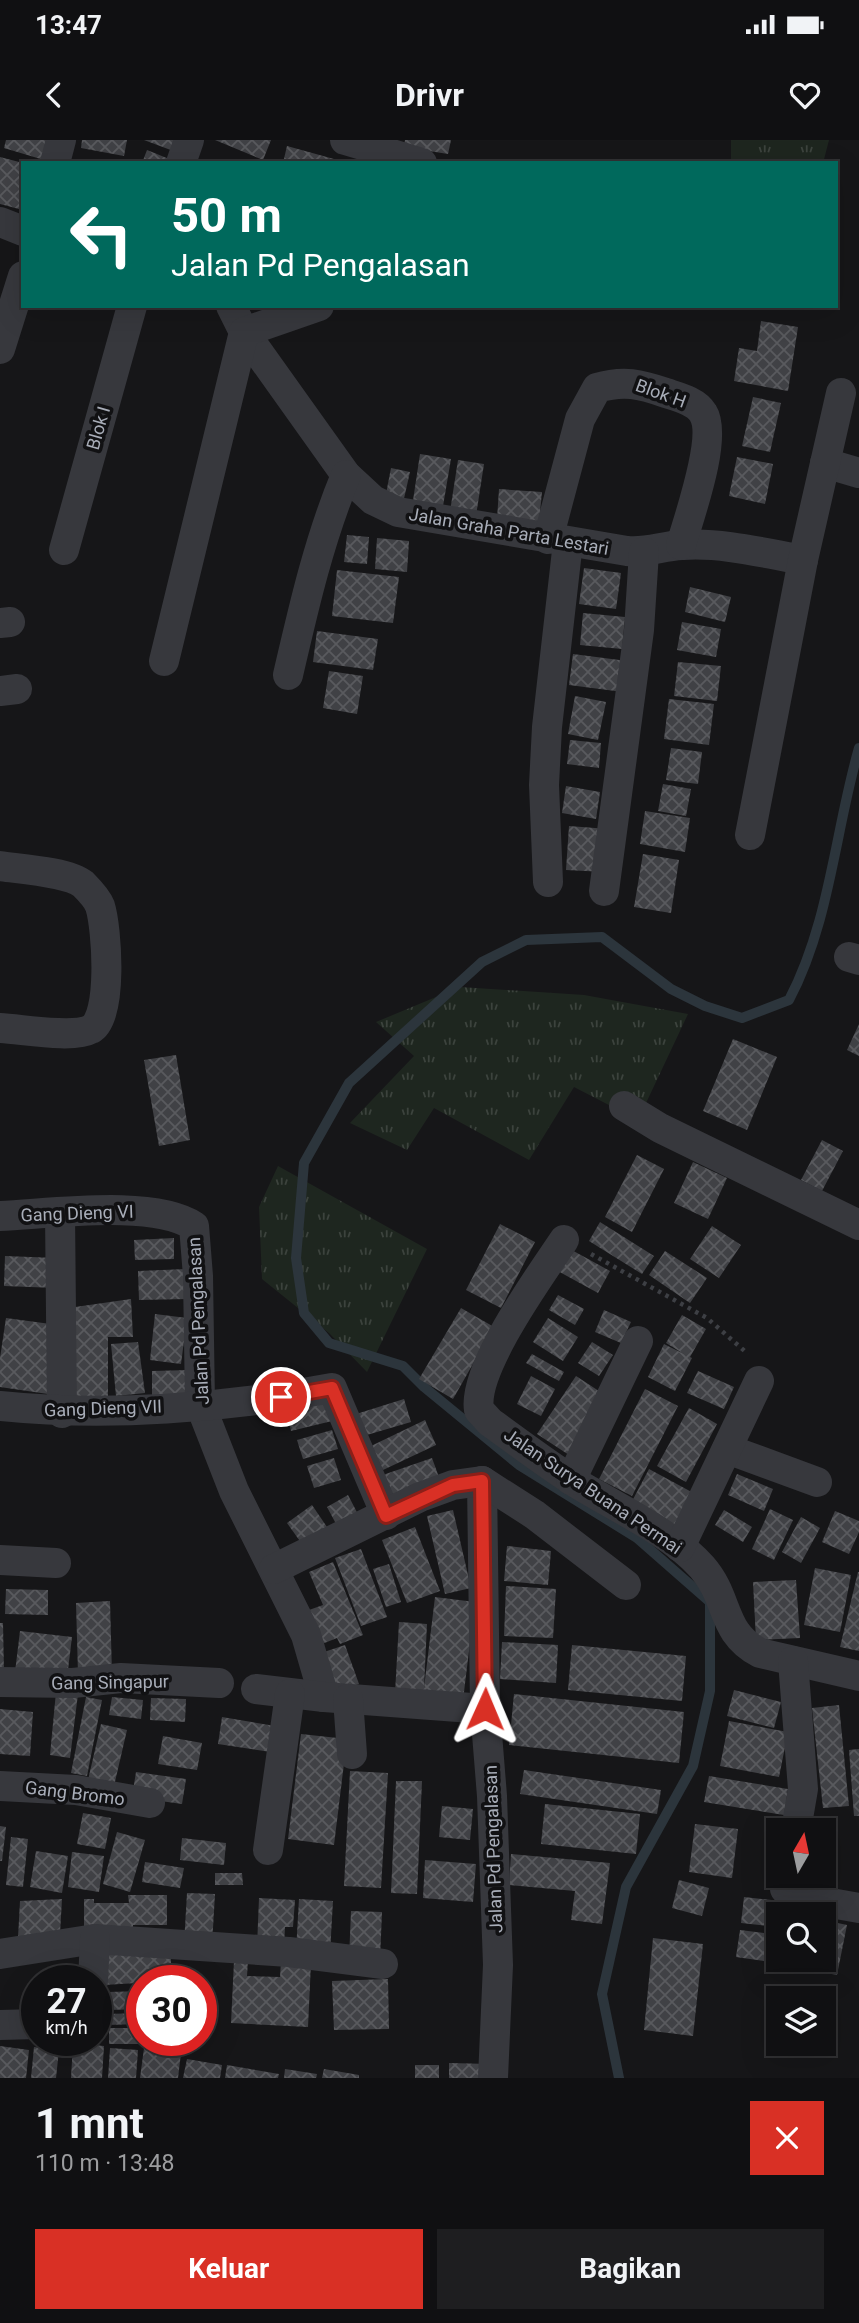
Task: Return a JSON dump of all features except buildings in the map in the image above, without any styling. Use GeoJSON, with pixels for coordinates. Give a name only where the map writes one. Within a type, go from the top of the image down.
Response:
{"type":"FeatureCollection","features":[{"type":"Feature","properties":{"kind":"street"},"geometry":{"type":"LineString","coordinates":[[56,161],[61,140]]}},
{"type":"Feature","properties":{"kind":"street"},"geometry":{"type":"LineString","coordinates":[[182,161],[189,140]]}},
{"type":"Feature","properties":{"kind":"street"},"geometry":{"type":"LineString","coordinates":[[345,140],[385,146],[418,161]]}},
{"type":"Feature","properties":{"kind":"street"},"geometry":{"type":"LineString","coordinates":[[0,222],[21,230]]}},
{"type":"Feature","properties":{"kind":"street"},"geometry":{"type":"LineString","coordinates":[[0,349],[21,282]]}},
{"type":"Feature","properties":{"kind":"street","name":"Blok I"},"geometry":{"type":"LineString","coordinates":[[64,550],[131,308]]}},
{"type":"Feature","properties":{"kind":"street"},"geometry":{"type":"LineString","coordinates":[[164,661],[238,319],[307,308]]}},
{"type":"Feature","properties":{"kind":"street","name":"Jalan Graha Parta Lestari"},"geometry":{"type":"LineString","coordinates":[[238,319],[346,475],[373,500],[398,512],[644,552],[681,545],[748,551],[803,560]]}},
{"type":"Feature","properties":{"kind":"street","name":"Blok H"},"geometry":{"type":"LineString","coordinates":[[558,540],[580,419],[597,388],[632,381],[685,399],[702,410],[708,424],[704,457],[681,545]]}},
{"type":"Feature","properties":{"kind":"street"},"geometry":{"type":"LineString","coordinates":[[750,835],[803,560],[841,393]]}},
{"type":"Feature","properties":{"kind":"street"},"geometry":{"type":"LineString","coordinates":[[825,463],[859,473]]}},
{"type":"Feature","properties":{"kind":"street"},"geometry":{"type":"LineString","coordinates":[[288,675],[310,577],[326,525],[346,475]]}},
{"type":"Feature","properties":{"kind":"street"},"geometry":{"type":"LineString","coordinates":[[548,882],[544,785],[558,540]]}},
{"type":"Feature","properties":{"kind":"street"},"geometry":{"type":"LineString","coordinates":[[604,891],[639,630],[644,552]]}},
{"type":"Feature","properties":{"kind":"street"},"geometry":{"type":"LineString","coordinates":[[0,866],[68,877],[82,883],[99,902],[104,920],[106,1000],[100,1022],[90,1030],[75,1032],[0,1028]]}},
{"type":"Feature","properties":{"kind":"street"},"geometry":{"type":"LineString","coordinates":[[624,1106],[660,1128],[859,1225]]}},
{"type":"Feature","properties":{"kind":"street","name":"Gang Dieng VI"},"geometry":{"type":"LineString","coordinates":[[0,1216],[154,1210]]}},
{"type":"Feature","properties":{"kind":"street","name":"Jalan Pd Pengalasan"},"geometry":{"type":"LineString","coordinates":[[154,1210],[181,1218],[194,1226],[198,1276],[200,1404],[234,1491],[336,1698],[352,1754]]}},
{"type":"Feature","properties":{"kind":"street"},"geometry":{"type":"LineString","coordinates":[[60,1213],[62,1413]]}},
{"type":"Feature","properties":{"kind":"street","name":"Jalan Surya Buana Permai"},"geometry":{"type":"LineString","coordinates":[[564,1240],[511,1321],[478,1394],[479,1410],[571,1480],[680,1547],[702,1566],[716,1586],[736,1637],[760,1653],[793,1661]]}},
{"type":"Feature","properties":{"kind":"street"},"geometry":{"type":"LineString","coordinates":[[571,1480],[638,1341]]}},
{"type":"Feature","properties":{"kind":"street"},"geometry":{"type":"LineString","coordinates":[[680,1547],[759,1381]]}},
{"type":"Feature","properties":{"kind":"street","name":"Gang Dieng VII"},"geometry":{"type":"LineString","coordinates":[[0,1406],[62,1413],[292,1396],[332,1388],[386,1516]]}},
{"type":"Feature","properties":{"kind":"street"},"geometry":{"type":"LineString","coordinates":[[727,1449],[817,1482]]}},
{"type":"Feature","properties":{"kind":"street"},"geometry":{"type":"LineString","coordinates":[[274,1569],[453,1485],[482,1481],[535,1515],[626,1585]]}},
{"type":"Feature","properties":{"kind":"street","name":"Jalan Pd Pengalasan"},"geometry":{"type":"LineString","coordinates":[[482,1481],[485,1709],[492,1797],[498,1965],[494,2078]]}},
{"type":"Feature","properties":{"kind":"street"},"geometry":{"type":"LineString","coordinates":[[0,1560],[56,1563]]}},
{"type":"Feature","properties":{"kind":"street"},"geometry":{"type":"LineString","coordinates":[[798,1818],[803,1789],[793,1661],[859,1676]]}},
{"type":"Feature","properties":{"kind":"street","name":"Gang Singapur"},"geometry":{"type":"LineString","coordinates":[[0,1682],[73,1683],[134,1678],[219,1683]]}},
{"type":"Feature","properties":{"kind":"street"},"geometry":{"type":"LineString","coordinates":[[256,1689],[485,1709]]}},
{"type":"Feature","properties":{"kind":"street"},"geometry":{"type":"LineString","coordinates":[[268,1850],[290,1694]]}},
{"type":"Feature","properties":{"kind":"street","name":"Gang Bromo"},"geometry":{"type":"LineString","coordinates":[[0,1786],[76,1790],[150,1803]]}},
{"type":"Feature","properties":{"kind":"street"},"geometry":{"type":"LineString","coordinates":[[785,1888],[791,1896],[859,1908]]}},
{"type":"Feature","properties":{"kind":"street"},"geometry":{"type":"LineString","coordinates":[[0,1954],[94,1938],[289,1952],[383,1964]]}},
{"type":"Feature","properties":{"kind":"street"},"geometry":{"type":"LineString","coordinates":[[93,1965],[94,1938]]}},
{"type":"Feature","properties":{"kind":"street"},"geometry":{"type":"LineString","coordinates":[[0,2025],[21,2024]]}},
{"type":"Feature","properties":{"kind":"path"},"geometry":{"type":"LineString","coordinates":[[564,1240],[707,1318],[746,1351],[759,1381]]}},
{"type":"Feature","properties":{"kind":"green space"},"geometry":{"type":"Polygon","coordinates":[[[731,140],[829,140],[824,161],[731,161],[731,140]]]}},
{"type":"Feature","properties":{"kind":"green space"},"geometry":{"type":"Polygon","coordinates":[[[460,987],[584,995],[688,1014],[638,1120],[574,1087],[529,1160],[434,1108],[407,1150],[350,1123],[414,1056],[376,1022],[460,987]]]}},
{"type":"Feature","properties":{"kind":"green space"},"geometry":{"type":"Polygon","coordinates":[[[278,1166],[427,1249],[367,1372],[329,1333],[262,1279],[259,1207],[278,1166]]]}},
{"type":"Feature","properties":{"kind":"waterway"},"geometry":{"type":"LineString","coordinates":[[619,2078],[602,1994],[626,1887],[693,1766],[710,1691],[710,1602],[637,1538],[519,1465],[424,1387],[403,1366],[329,1343],[304,1313],[296,1258],[304,1163],[349,1083],[482,962],[526,940],[602,937],[671,989],[705,1006],[742,1018],[789,1000],[803,970],[823,908],[859,748]]}},
{"type":"Feature","properties":{"kind":"route"},"geometry":{"type":"LineString","coordinates":[[281,1397],[332,1388],[386,1516],[420,1497],[453,1485],[482,1481],[485,1709]]}}]}
